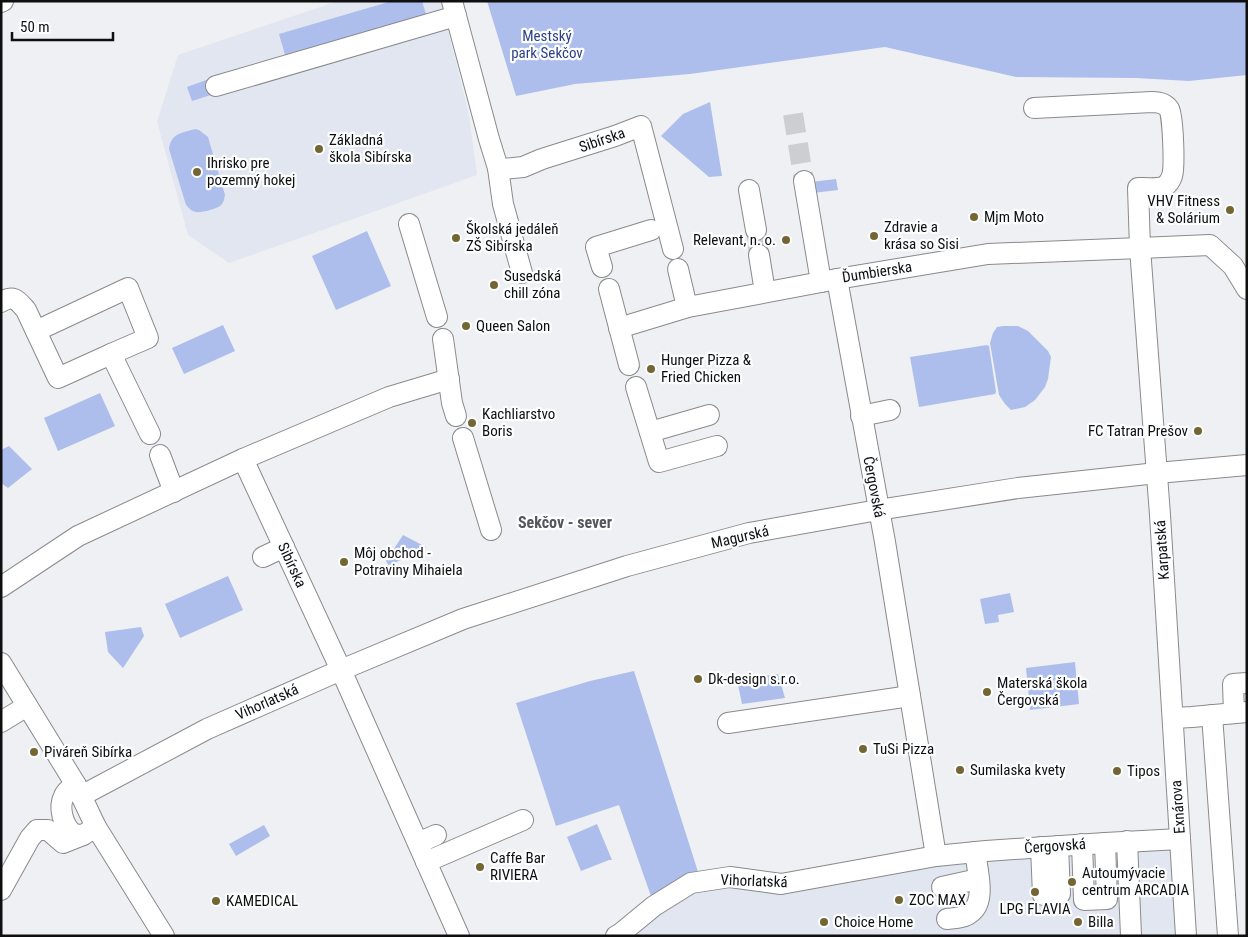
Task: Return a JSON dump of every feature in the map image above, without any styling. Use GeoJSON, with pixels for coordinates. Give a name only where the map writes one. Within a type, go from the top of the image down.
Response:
{"type":"FeatureCollection","features":[{"type":"Feature","properties":{"kind":"street"},"geometry":{"type":"LineString","coordinates":[[216,86],[454,9],[498,168],[503,204],[522,271]]}},
{"type":"Feature","properties":{"kind":"street"},"geometry":{"type":"LineString","coordinates":[[1034,108],[1161,102],[1169,109],[1173,156],[1172,176],[1168,183],[1161,188],[1138,188],[1140,248],[1157,473],[1247,465]]}},
{"type":"Feature","properties":{"kind":"street","name":"Sibírska"},"geometry":{"type":"LineString","coordinates":[[498,168],[523,167],[641,126],[672,249]]}},
{"type":"Feature","properties":{"kind":"street","name":"Čergovská"},"geometry":{"type":"LineString","coordinates":[[804,181],[861,416],[885,542],[936,856],[1105,842],[1180,839]]}},
{"type":"Feature","properties":{"kind":"street"},"geometry":{"type":"LineString","coordinates":[[749,190],[756,230]]}},
{"type":"Feature","properties":{"kind":"street"},"geometry":{"type":"LineString","coordinates":[[409,224],[437,317]]}},
{"type":"Feature","properties":{"kind":"street"},"geometry":{"type":"LineString","coordinates":[[602,267],[596,247],[651,230]]}},
{"type":"Feature","properties":{"kind":"street","name":"Ďumbierska"},"geometry":{"type":"LineString","coordinates":[[619,328],[687,307],[829,280],[988,254],[1210,245],[1233,266],[1247,289]]}},
{"type":"Feature","properties":{"kind":"street"},"geometry":{"type":"LineString","coordinates":[[759,255],[765,292]]}},
{"type":"Feature","properties":{"kind":"street"},"geometry":{"type":"LineString","coordinates":[[678,269],[687,307]]}},
{"type":"Feature","properties":{"kind":"street"},"geometry":{"type":"LineString","coordinates":[[1,302],[12,298],[18,301],[26,310],[58,378],[148,338],[128,288],[36,331]]}},
{"type":"Feature","properties":{"kind":"street"},"geometry":{"type":"LineString","coordinates":[[608,289],[629,365]]}},
{"type":"Feature","properties":{"kind":"street"},"geometry":{"type":"LineString","coordinates":[[443,339],[452,403],[456,416]]}},
{"type":"Feature","properties":{"kind":"street"},"geometry":{"type":"LineString","coordinates":[[111,354],[150,434]]}},
{"type":"Feature","properties":{"kind":"street"},"geometry":{"type":"LineString","coordinates":[[1,588],[78,536],[243,459],[389,397],[449,379]]}},
{"type":"Feature","properties":{"kind":"street"},"geometry":{"type":"LineString","coordinates":[[636,387],[659,462],[717,446]]}},
{"type":"Feature","properties":{"kind":"street"},"geometry":{"type":"LineString","coordinates":[[861,416],[890,410]]}},
{"type":"Feature","properties":{"kind":"street"},"geometry":{"type":"LineString","coordinates":[[650,432],[710,415]]}},
{"type":"Feature","properties":{"kind":"street"},"geometry":{"type":"LineString","coordinates":[[463,438],[491,530]]}},
{"type":"Feature","properties":{"kind":"street"},"geometry":{"type":"LineString","coordinates":[[160,455],[174,492]]}},
{"type":"Feature","properties":{"kind":"street","name":"Sibírska"},"geometry":{"type":"LineString","coordinates":[[243,459],[340,670]]}},
{"type":"Feature","properties":{"kind":"street","name":"Magurská"},"geometry":{"type":"LineString","coordinates":[[340,670],[463,619],[627,566],[749,533],[1018,488],[1157,473]]}},
{"type":"Feature","properties":{"kind":"street","name":"Karpatská"},"geometry":{"type":"LineString","coordinates":[[1157,473],[1172,718]]}},
{"type":"Feature","properties":{"kind":"street"},"geometry":{"type":"LineString","coordinates":[[263,557],[284,547]]}},
{"type":"Feature","properties":{"kind":"street"},"geometry":{"type":"LineString","coordinates":[[1,663],[79,790],[89,831],[164,936]]}},
{"type":"Feature","properties":{"kind":"street"},"geometry":{"type":"LineString","coordinates":[[340,670],[459,936]]}},
{"type":"Feature","properties":{"kind":"street","name":"Vihorlatská"},"geometry":{"type":"LineString","coordinates":[[79,790],[206,729],[340,670]]}},
{"type":"Feature","properties":{"kind":"street"},"geometry":{"type":"LineString","coordinates":[[1172,718],[1240,712],[1233,684],[1247,683]]}},
{"type":"Feature","properties":{"kind":"street"},"geometry":{"type":"LineString","coordinates":[[728,723],[910,696]]}},
{"type":"Feature","properties":{"kind":"street"},"geometry":{"type":"LineString","coordinates":[[1,722],[28,706]]}},
{"type":"Feature","properties":{"kind":"street"},"geometry":{"type":"LineString","coordinates":[[1212,715],[1228,936]]}},
{"type":"Feature","properties":{"kind":"street","name":"Exnárova"},"geometry":{"type":"LineString","coordinates":[[1172,718],[1186,936]]}},
{"type":"Feature","properties":{"kind":"street"},"geometry":{"type":"LineString","coordinates":[[426,862],[523,820]]}},
{"type":"Feature","properties":{"kind":"street"},"geometry":{"type":"LineString","coordinates":[[1,890],[30,838],[37,830],[48,830],[63,844],[89,831]]}},
{"type":"Feature","properties":{"kind":"street"},"geometry":{"type":"LineString","coordinates":[[418,843],[436,835]]}},
{"type":"Feature","properties":{"kind":"street"},"geometry":{"type":"LineString","coordinates":[[1127,841],[1131,936]]}},
{"type":"Feature","properties":{"kind":"street"},"geometry":{"type":"LineString","coordinates":[[1082,844],[1084,900],[1107,899],[1105,842]]}},
{"type":"Feature","properties":{"kind":"street"},"geometry":{"type":"LineString","coordinates":[[947,919],[964,916],[971,913],[977,907],[980,894],[975,852]]}},
{"type":"Feature","properties":{"kind":"street","name":"Vihorlatská"},"geometry":{"type":"LineString","coordinates":[[616,936],[654,906],[691,883],[730,877],[782,884],[936,856]]}},
{"type":"Feature","properties":{"kind":"street"},"geometry":{"type":"LineString","coordinates":[[942,887],[978,879]]}},
{"type":"Feature","properties":{"kind":"shaded area","name":"Základná škola Sibírska"},"geometry":{"type":"Polygon","coordinates":[[[338,1],[441,1],[469,115],[477,175],[229,263],[188,235],[157,122],[178,55],[338,1]]]}},
{"type":"Feature","properties":{"kind":"shaded area"},"geometry":{"type":"Polygon","coordinates":[[[1180,839],[1181,936],[616,936],[691,883],[781,884],[1180,839]]]}},
{"type":"Feature","properties":{"kind":"green space"},"geometry":{"type":"Polygon","coordinates":[[[392,1],[422,1],[429,24],[288,65],[279,34],[392,1]]]}},
{"type":"Feature","properties":{"kind":"green space","name":"Mestský park Sekčov"},"geometry":{"type":"Polygon","coordinates":[[[487,1],[1247,1],[1247,75],[1189,81],[1136,78],[1016,77],[885,47],[690,74],[575,84],[516,96],[487,1]]]}},
{"type":"Feature","properties":{"kind":"green space"},"geometry":{"type":"Polygon","coordinates":[[[209,79],[214,94],[192,101],[187,87],[209,79]]]}},
{"type":"Feature","properties":{"kind":"green space"},"geometry":{"type":"Polygon","coordinates":[[[710,102],[722,176],[709,177],[661,136],[683,114],[710,102]]]}},
{"type":"Feature","properties":{"kind":"green space","name":"Ihrisko pre pozemný hokej"},"geometry":{"type":"Polygon","coordinates":[[[195,129],[208,137],[225,195],[220,206],[198,212],[193,211],[186,205],[169,149],[175,137],[195,129]]]}},
{"type":"Feature","properties":{"kind":"green space"},"geometry":{"type":"Polygon","coordinates":[[[836,179],[838,190],[813,193],[811,182],[836,179]]]}},
{"type":"Feature","properties":{"kind":"green space"},"geometry":{"type":"Polygon","coordinates":[[[367,231],[391,286],[336,310],[312,256],[367,231]]]}},
{"type":"Feature","properties":{"kind":"green space"},"geometry":{"type":"Polygon","coordinates":[[[223,325],[235,351],[184,374],[172,348],[223,325]]]}},
{"type":"Feature","properties":{"kind":"green space"},"geometry":{"type":"Polygon","coordinates":[[[1018,326],[1028,331],[1048,351],[1051,357],[1045,387],[1035,400],[1025,407],[1011,410],[999,395],[990,343],[997,327],[1018,326]]]}},
{"type":"Feature","properties":{"kind":"green space"},"geometry":{"type":"Polygon","coordinates":[[[989,346],[995,394],[919,407],[910,357],[989,346]]]}},
{"type":"Feature","properties":{"kind":"green space"},"geometry":{"type":"Polygon","coordinates":[[[100,393],[115,426],[58,451],[44,418],[100,393]]]}},
{"type":"Feature","properties":{"kind":"green space"},"geometry":{"type":"Polygon","coordinates":[[[9,446],[32,469],[8,488],[1,483],[1,450],[9,446]]]}},
{"type":"Feature","properties":{"kind":"green space"},"geometry":{"type":"Polygon","coordinates":[[[403,535],[426,547],[389,566],[386,561],[403,535]]]}},
{"type":"Feature","properties":{"kind":"green space"},"geometry":{"type":"Polygon","coordinates":[[[228,576],[243,610],[180,638],[165,604],[228,576]]]}},
{"type":"Feature","properties":{"kind":"green space"},"geometry":{"type":"Polygon","coordinates":[[[1010,593],[1014,612],[998,615],[999,622],[985,624],[980,599],[1010,593]]]}},
{"type":"Feature","properties":{"kind":"green space"},"geometry":{"type":"Polygon","coordinates":[[[141,627],[144,636],[123,668],[108,652],[105,632],[141,627]]]}},
{"type":"Feature","properties":{"kind":"green space"},"geometry":{"type":"Polygon","coordinates":[[[1075,662],[1079,704],[1030,710],[1026,668],[1075,662]]]}},
{"type":"Feature","properties":{"kind":"green space"},"geometry":{"type":"Polygon","coordinates":[[[634,671],[700,878],[652,899],[619,805],[556,826],[516,703],[590,681],[634,671]]]}},
{"type":"Feature","properties":{"kind":"green space"},"geometry":{"type":"Polygon","coordinates":[[[778,674],[785,698],[742,704],[737,680],[778,674]]]}},
{"type":"Feature","properties":{"kind":"green space"},"geometry":{"type":"Polygon","coordinates":[[[597,824],[612,860],[581,871],[567,837],[597,824]]]}},
{"type":"Feature","properties":{"kind":"green space"},"geometry":{"type":"Polygon","coordinates":[[[264,825],[270,836],[236,856],[229,844],[264,825]]]}},
{"type":"Feature","properties":{"kind":"tunnel"},"geometry":{"type":"LineString","coordinates":[[793,114],[804,181]]}},
{"type":"Feature","properties":{"kind":"tunnel"},"geometry":{"type":"LineString","coordinates":[[756,230],[759,255]]}},
{"type":"Feature","properties":{"kind":"place","name":"Základná škola Sibírska"},"geometry":{"type":"Point","coordinates":[319,149]}},
{"type":"Feature","properties":{"kind":"place","name":"Ihrisko pre pozemný hokej"},"geometry":{"type":"Point","coordinates":[197,172]}},
{"type":"Feature","properties":{"kind":"place","name":"VHV Fitness & Solárium"},"geometry":{"type":"Point","coordinates":[1230,210]}},
{"type":"Feature","properties":{"kind":"place","name":"Mjm Moto"},"geometry":{"type":"Point","coordinates":[974,217]}},
{"type":"Feature","properties":{"kind":"place","name":"Zdravie a krása so Sisi"},"geometry":{"type":"Point","coordinates":[874,236]}},
{"type":"Feature","properties":{"kind":"place","name":"Školská jedáleň ZŠ Sibírska"},"geometry":{"type":"Point","coordinates":[456,238]}},
{"type":"Feature","properties":{"kind":"place","name":"Relevant, n. o."},"geometry":{"type":"Point","coordinates":[786,240]}},
{"type":"Feature","properties":{"kind":"place","name":"Susedská chill zóna"},"geometry":{"type":"Point","coordinates":[494,285]}},
{"type":"Feature","properties":{"kind":"place","name":"Queen Salon"},"geometry":{"type":"Point","coordinates":[466,326]}},
{"type":"Feature","properties":{"kind":"place","name":"Hunger Pizza & Fried Chicken"},"geometry":{"type":"Point","coordinates":[651,369]}},
{"type":"Feature","properties":{"kind":"place","name":"Kachliarstvo Boris"},"geometry":{"type":"Point","coordinates":[472,423]}},
{"type":"Feature","properties":{"kind":"place","name":"FC Tatran Prešov"},"geometry":{"type":"Point","coordinates":[1198,431]}},
{"type":"Feature","properties":{"kind":"place","name":"Môj obchod - Potraviny Mihaiela"},"geometry":{"type":"Point","coordinates":[344,562]}},
{"type":"Feature","properties":{"kind":"place","name":"Dk-design s.r.o."},"geometry":{"type":"Point","coordinates":[698,679]}},
{"type":"Feature","properties":{"kind":"place","name":"Materská škola Čergovská"},"geometry":{"type":"Point","coordinates":[987,692]}},
{"type":"Feature","properties":{"kind":"place","name":"TuSi Pizza"},"geometry":{"type":"Point","coordinates":[863,749]}},
{"type":"Feature","properties":{"kind":"place","name":"Piváreň Sibírka"},"geometry":{"type":"Point","coordinates":[34,752]}},
{"type":"Feature","properties":{"kind":"place","name":"Sumilaska kvety"},"geometry":{"type":"Point","coordinates":[960,770]}},
{"type":"Feature","properties":{"kind":"place","name":"Tipos"},"geometry":{"type":"Point","coordinates":[1117,771]}},
{"type":"Feature","properties":{"kind":"place","name":"Caffe Bar RIVIERA"},"geometry":{"type":"Point","coordinates":[480,867]}},
{"type":"Feature","properties":{"kind":"place","name":"Autoumývacie centrum ARCADIA"},"geometry":{"type":"Point","coordinates":[1072,882]}},
{"type":"Feature","properties":{"kind":"place","name":"LPG FLAVIA"},"geometry":{"type":"Point","coordinates":[1035,892]}},
{"type":"Feature","properties":{"kind":"place","name":"ZOC MAX"},"geometry":{"type":"Point","coordinates":[899,900]}},
{"type":"Feature","properties":{"kind":"place","name":"KAMEDICAL"},"geometry":{"type":"Point","coordinates":[216,901]}},
{"type":"Feature","properties":{"kind":"place","name":"Choice Home"},"geometry":{"type":"Point","coordinates":[824,922]}},
{"type":"Feature","properties":{"kind":"place","name":"Billa"},"geometry":{"type":"Point","coordinates":[1078,922]}},
{"type":"Feature","properties":{"kind":"district","name":"Sekčov - sever"},"geometry":{"type":"Point","coordinates":[565,522]}}]}
